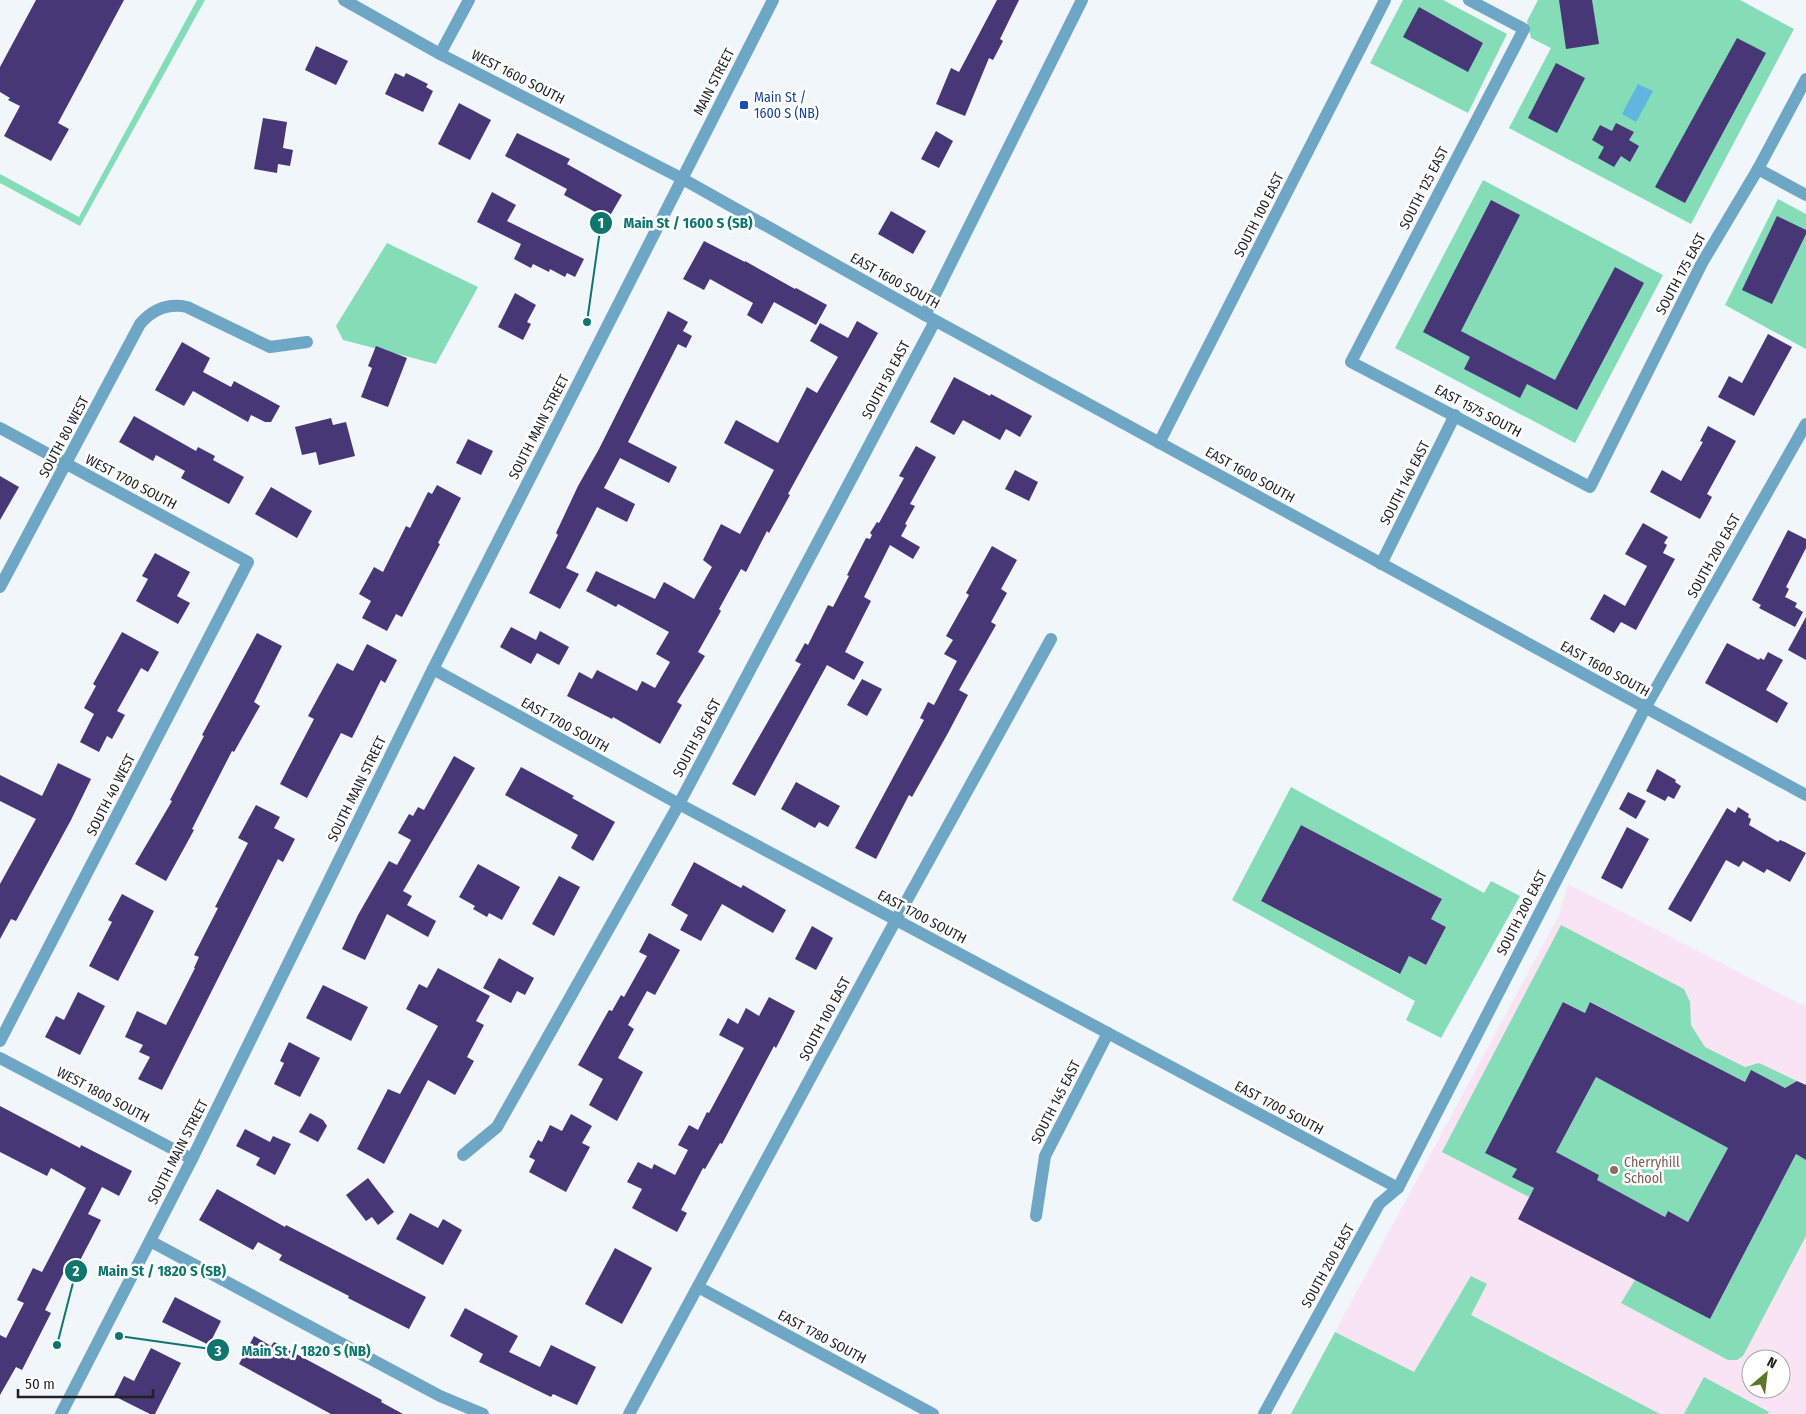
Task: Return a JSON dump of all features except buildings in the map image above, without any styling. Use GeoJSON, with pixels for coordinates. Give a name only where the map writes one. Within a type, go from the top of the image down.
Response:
{"type":"FeatureCollection","features":[{"type":"Feature","properties":{"kind":"street","name":"WEST 1600 SOUTH"},"geometry":{"type":"LineString","coordinates":[[344,0],[440,54],[681,178]]}},
{"type":"Feature","properties":{"kind":"street"},"geometry":{"type":"LineString","coordinates":[[440,54],[469,0]]}},
{"type":"Feature","properties":{"kind":"street","name":"MAIN STREET"},"geometry":{"type":"LineString","coordinates":[[681,178],[773,0]]}},
{"type":"Feature","properties":{"kind":"street","name":"SOUTH 50 EAST"},"geometry":{"type":"LineString","coordinates":[[464,1155],[496,1127],[679,804],[930,318],[1082,0]]}},
{"type":"Feature","properties":{"kind":"street","name":"SOUTH 100 EAST"},"geometry":{"type":"LineString","coordinates":[[1160,443],[1385,0]]}},
{"type":"Feature","properties":{"kind":"street","name":"SOUTH 125 EAST"},"geometry":{"type":"LineString","coordinates":[[1351,362],[1524,29],[1469,0]]}},
{"type":"Feature","properties":{"kind":"street","name":"SOUTH 175 EAST"},"geometry":{"type":"LineString","coordinates":[[1590,487],[1702,263],[1758,169],[1806,79]]}},
{"type":"Feature","properties":{"kind":"street"},"geometry":{"type":"LineString","coordinates":[[1758,169],[1806,194]]}},
{"type":"Feature","properties":{"kind":"street","name":"EAST 1600 SOUTH"},"geometry":{"type":"LineString","coordinates":[[681,178],[930,318],[1806,795]]}},
{"type":"Feature","properties":{"kind":"street","name":"SOUTH MAIN STREET"},"geometry":{"type":"LineString","coordinates":[[61,1414],[192,1159],[433,669],[681,178]]}},
{"type":"Feature","properties":{"kind":"street","name":"SOUTH 80 WEST"},"geometry":{"type":"LineString","coordinates":[[0,587],[140,324],[153,311],[178,305],[187,307],[270,348],[307,342]]}},
{"type":"Feature","properties":{"kind":"street","name":"EAST 1575 SOUTH"},"geometry":{"type":"LineString","coordinates":[[1351,362],[1590,487]]}},
{"type":"Feature","properties":{"kind":"street","name":"SOUTH 140 EAST"},"geometry":{"type":"LineString","coordinates":[[1381,564],[1456,416]]}},
{"type":"Feature","properties":{"kind":"street","name":"SOUTH 200 EAST"},"geometry":{"type":"LineString","coordinates":[[1264,1414],[1379,1204],[1398,1188],[1645,708],[1806,424]]}},
{"type":"Feature","properties":{"kind":"street","name":"WEST 1700 SOUTH"},"geometry":{"type":"LineString","coordinates":[[0,428],[248,562]]}},
{"type":"Feature","properties":{"kind":"street","name":"SOUTH 40 WEST"},"geometry":{"type":"LineString","coordinates":[[0,1041],[248,562]]}},
{"type":"Feature","properties":{"kind":"street","name":"SOUTH 100 EAST"},"geometry":{"type":"LineString","coordinates":[[629,1414],[896,920],[1051,639]]}},
{"type":"Feature","properties":{"kind":"street","name":"EAST 1700 SOUTH"},"geometry":{"type":"LineString","coordinates":[[433,669],[679,804],[1398,1188]]}},
{"type":"Feature","properties":{"kind":"street","name":"SOUTH 145 EAST"},"geometry":{"type":"LineString","coordinates":[[1036,1216],[1045,1156],[1108,1033]]}},
{"type":"Feature","properties":{"kind":"street","name":"WEST 1800 SOUTH"},"geometry":{"type":"LineString","coordinates":[[0,1058],[192,1159]]}},
{"type":"Feature","properties":{"kind":"street"},"geometry":{"type":"LineString","coordinates":[[150,1241],[440,1396],[483,1414]]}},
{"type":"Feature","properties":{"kind":"street","name":"EAST 1780 SOUTH"},"geometry":{"type":"LineString","coordinates":[[698,1287],[933,1414]]}},
{"type":"Feature","properties":{"kind":"shaded area","name":"Cherryhill School"},"geometry":{"type":"Polygon","coordinates":[[[1568,884],[1806,1007],[1806,1414],[1291,1414],[1559,915],[1568,884]]]}},
{"type":"Feature","properties":{"kind":"green space"},"geometry":{"type":"Polygon","coordinates":[[[197,0],[205,0],[80,226],[0,183],[0,174],[79,217],[197,0]]]}},
{"type":"Feature","properties":{"kind":"green space"},"geometry":{"type":"Polygon","coordinates":[[[1403,0],[1443,0],[1507,34],[1468,113],[1370,63],[1403,0]]]}},
{"type":"Feature","properties":{"kind":"green space"},"geometry":{"type":"Polygon","coordinates":[[[1538,0],[1740,0],[1794,29],[1691,224],[1509,128],[1551,48],[1531,38],[1527,21],[1538,0]]]}},
{"type":"Feature","properties":{"kind":"green space"},"geometry":{"type":"Polygon","coordinates":[[[1483,180],[1663,275],[1575,443],[1395,348],[1483,180]]]}},
{"type":"Feature","properties":{"kind":"green space"},"geometry":{"type":"Polygon","coordinates":[[[1778,199],[1806,214],[1806,349],[1725,305],[1778,199]]]}},
{"type":"Feature","properties":{"kind":"green space"},"geometry":{"type":"Polygon","coordinates":[[[387,243],[478,287],[436,364],[343,340],[336,326],[387,243]]]}},
{"type":"Feature","properties":{"kind":"green space"},"geometry":{"type":"Polygon","coordinates":[[[1291,787],[1484,893],[1491,881],[1520,896],[1441,1038],[1406,1020],[1415,1001],[1232,900],[1291,787]],[[1301,825],[1261,901],[1399,974],[1409,956],[1426,965],[1446,927],[1431,919],[1442,899],[1301,825]]]}},
{"type":"Feature","properties":{"kind":"green space"},"geometry":{"type":"Polygon","coordinates":[[[1561,925],[1684,989],[1690,1002],[1691,1025],[1705,1047],[1745,1067],[1759,1063],[1797,1081],[1785,1088],[1751,1071],[1745,1082],[1591,1002],[1585,1013],[1564,1002],[1485,1153],[1517,1169],[1513,1177],[1534,1188],[1529,1197],[1442,1152],[1561,925]]]}},
{"type":"Feature","properties":{"kind":"green space"},"geometry":{"type":"Polygon","coordinates":[[[1596,1077],[1728,1148],[1688,1222],[1668,1211],[1665,1217],[1596,1180],[1599,1175],[1556,1152],[1596,1077]]]}},
{"type":"Feature","properties":{"kind":"green space"},"geometry":{"type":"Polygon","coordinates":[[[1796,1154],[1806,1160],[1806,1236],[1747,1349],[1741,1349],[1741,1357],[1737,1360],[1728,1360],[1621,1303],[1635,1280],[1710,1319],[1796,1154]]]}},
{"type":"Feature","properties":{"kind":"green space"},"geometry":{"type":"Polygon","coordinates":[[[1471,1276],[1487,1284],[1471,1315],[1660,1414],[1291,1414],[1335,1332],[1414,1372],[1471,1276]]]}},
{"type":"Feature","properties":{"kind":"green space"},"geometry":{"type":"Polygon","coordinates":[[[1704,1377],[1741,1397],[1741,1399],[1745,1399],[1769,1412],[1768,1414],[1684,1414],[1704,1377]]]}},
{"type":"Feature","properties":{"kind":"water"},"geometry":{"type":"Polygon","coordinates":[[[1638,84],[1653,91],[1636,122],[1622,114],[1638,84]]]}},
{"type":"Feature","properties":{"kind":"place","name":"Main St / 1600 S (NB)"},"geometry":{"type":"Point","coordinates":[744,105]}},
{"type":"Feature","properties":{"kind":"place","name":"Main St / 1600 S (SB)"},"geometry":{"type":"Point","coordinates":[587,322]}},
{"type":"Feature","properties":{"kind":"place","name":"Cherryhill School"},"geometry":{"type":"Point","coordinates":[1614,1170]}},
{"type":"Feature","properties":{"kind":"place","name":"Main St / 1820 S (NB)"},"geometry":{"type":"Point","coordinates":[119,1336]}},
{"type":"Feature","properties":{"kind":"place","name":"Main St / 1820 S (SB)"},"geometry":{"type":"Point","coordinates":[57,1345]}}]}
